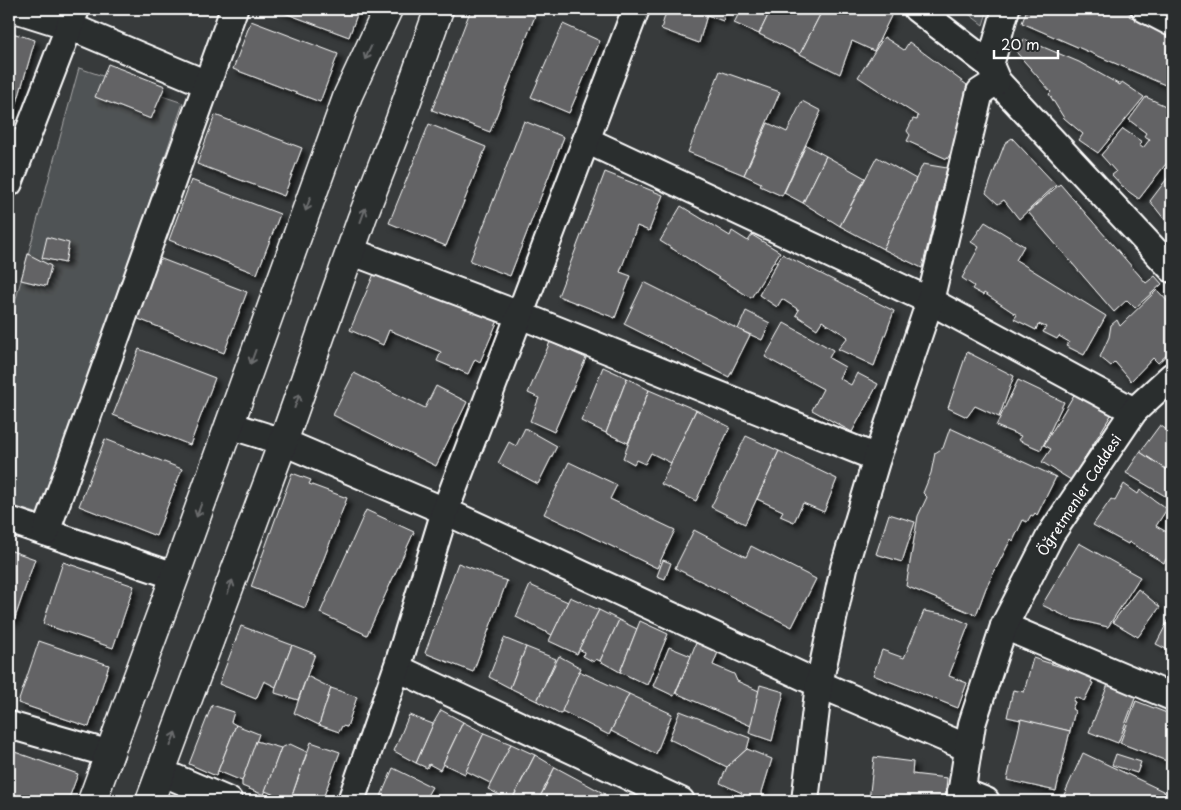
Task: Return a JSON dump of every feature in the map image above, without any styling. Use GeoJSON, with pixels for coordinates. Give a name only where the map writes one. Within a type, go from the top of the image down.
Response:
{"type":"FeatureCollection","features":[{"type":"Feature","properties":{"kind":"street"},"geometry":{"type":"LineString","coordinates":[[15,9],[72,17],[207,84]]}},
{"type":"Feature","properties":{"kind":"street"},"geometry":{"type":"LineString","coordinates":[[46,532],[234,9]]}},
{"type":"Feature","properties":{"kind":"street"},"geometry":{"type":"LineString","coordinates":[[92,801],[348,95],[388,9]]}},
{"type":"Feature","properties":{"kind":"street"},"geometry":{"type":"LineString","coordinates":[[150,801],[283,442],[350,251],[439,9]]}},
{"type":"Feature","properties":{"kind":"street"},"geometry":{"type":"LineString","coordinates":[[352,801],[397,668],[445,511],[636,9]]}},
{"type":"Feature","properties":{"kind":"street"},"geometry":{"type":"LineString","coordinates":[[917,9],[993,73],[1171,263]]}},
{"type":"Feature","properties":{"kind":"street"},"geometry":{"type":"LineString","coordinates":[[805,801],[819,684],[844,568],[877,458],[930,302],[980,92],[993,73],[1006,9]]}},
{"type":"Feature","properties":{"kind":"street"},"geometry":{"type":"LineString","coordinates":[[1146,9],[1172,23]]}},
{"type":"Feature","properties":{"kind":"street"},"geometry":{"type":"LineString","coordinates":[[9,183],[72,17]]}},
{"type":"Feature","properties":{"kind":"street"},"geometry":{"type":"LineString","coordinates":[[586,140],[930,302],[1134,411]]}},
{"type":"Feature","properties":{"kind":"street"},"geometry":{"type":"LineString","coordinates":[[350,251],[520,316],[877,458]]}},
{"type":"Feature","properties":{"kind":"street","name":"Öğretmenler Caddesi"},"geometry":{"type":"LineString","coordinates":[[960,796],[972,724],[1004,626],[1051,534],[1134,411],[1172,376]]}},
{"type":"Feature","properties":{"kind":"street"},"geometry":{"type":"LineString","coordinates":[[229,426],[283,442],[445,511],[819,684],[968,748]]}},
{"type":"Feature","properties":{"kind":"street"},"geometry":{"type":"LineString","coordinates":[[9,520],[175,576]]}},
{"type":"Feature","properties":{"kind":"street"},"geometry":{"type":"LineString","coordinates":[[1004,626],[1172,697]]}},
{"type":"Feature","properties":{"kind":"street"},"geometry":{"type":"LineString","coordinates":[[397,668],[681,801]]}},
{"type":"Feature","properties":{"kind":"street"},"geometry":{"type":"LineString","coordinates":[[9,724],[110,754]]}},
{"type":"Feature","properties":{"kind":"street"},"geometry":{"type":"LineString","coordinates":[[792,801],[812,735]]}},
{"type":"Feature","properties":{"kind":"street"},"geometry":{"type":"LineString","coordinates":[[161,772],[229,801]]}},
{"type":"Feature","properties":{"kind":"street"},"geometry":{"type":"LineString","coordinates":[[960,796],[986,801]]}},
{"type":"Feature","properties":{"kind":"shaded area"},"geometry":{"type":"Polygon","coordinates":[[[962,9],[988,9],[983,25],[962,9]]]}},
{"type":"Feature","properties":{"kind":"shaded area"},"geometry":{"type":"Polygon","coordinates":[[[79,68],[183,103],[43,515],[9,505],[9,324],[79,68]]]}},
{"type":"Feature","properties":{"kind":"building"},"geometry":{"type":"Polygon","coordinates":[[[274,9],[359,9],[349,37],[274,9]]]}},
{"type":"Feature","properties":{"kind":"building"},"geometry":{"type":"Polygon","coordinates":[[[471,9],[515,9],[535,16],[490,132],[432,110],[471,9]]]}},
{"type":"Feature","properties":{"kind":"building"},"geometry":{"type":"Polygon","coordinates":[[[667,9],[727,9],[723,21],[707,15],[699,43],[661,29],[667,9]]]}},
{"type":"Feature","properties":{"kind":"building"},"geometry":{"type":"Polygon","coordinates":[[[741,9],[771,9],[759,34],[734,23],[741,9]]]}},
{"type":"Feature","properties":{"kind":"building"},"geometry":{"type":"Polygon","coordinates":[[[771,9],[823,9],[800,54],[759,34],[771,9]]]}},
{"type":"Feature","properties":{"kind":"building"},"geometry":{"type":"Polygon","coordinates":[[[823,9],[883,9],[891,16],[874,51],[852,41],[840,74],[800,54],[823,9]]]}},
{"type":"Feature","properties":{"kind":"building"},"geometry":{"type":"Polygon","coordinates":[[[1027,9],[1119,9],[1131,13],[1129,16],[1172,35],[1172,88],[1022,23],[1027,9]]]}},
{"type":"Feature","properties":{"kind":"building"},"geometry":{"type":"Polygon","coordinates":[[[251,21],[338,54],[320,102],[233,69],[251,21]]]}},
{"type":"Feature","properties":{"kind":"building"},"geometry":{"type":"Polygon","coordinates":[[[563,24],[600,41],[569,113],[531,97],[563,24]]]}},
{"type":"Feature","properties":{"kind":"building"},"geometry":{"type":"Polygon","coordinates":[[[9,32],[35,40],[9,131],[9,32]]]}},
{"type":"Feature","properties":{"kind":"building"},"geometry":{"type":"Polygon","coordinates":[[[884,37],[904,50],[909,42],[967,85],[953,150],[947,159],[907,141],[910,135],[907,131],[913,119],[917,120],[918,116],[858,77],[884,37]]]}},
{"type":"Feature","properties":{"kind":"building"},"geometry":{"type":"Polygon","coordinates":[[[1024,39],[1079,62],[1120,85],[1122,82],[1144,97],[1098,153],[1079,140],[1083,134],[1064,118],[1049,94],[1051,92],[1017,53],[1024,39]]]}},
{"type":"Feature","properties":{"kind":"building"},"geometry":{"type":"Polygon","coordinates":[[[108,64],[165,86],[151,119],[95,97],[108,64]]]}},
{"type":"Feature","properties":{"kind":"building"},"geometry":{"type":"Polygon","coordinates":[[[720,71],[780,92],[744,175],[688,152],[720,71]]]}},
{"type":"Feature","properties":{"kind":"building"},"geometry":{"type":"Polygon","coordinates":[[[1146,97],[1172,109],[1172,156],[1139,199],[1125,189],[1112,175],[1116,172],[1101,155],[1123,129],[1142,142],[1139,145],[1143,148],[1150,139],[1144,136],[1146,133],[1129,120],[1146,97]]]}},
{"type":"Feature","properties":{"kind":"building"},"geometry":{"type":"Polygon","coordinates":[[[802,101],[821,111],[782,196],[760,186],[761,183],[744,175],[768,123],[787,132],[802,101]]]}},
{"type":"Feature","properties":{"kind":"building"},"geometry":{"type":"Polygon","coordinates":[[[215,115],[302,148],[284,196],[197,164],[215,115]]]}},
{"type":"Feature","properties":{"kind":"building"},"geometry":{"type":"Polygon","coordinates":[[[524,121],[564,137],[510,276],[470,261],[524,121]]]}},
{"type":"Feature","properties":{"kind":"building"},"geometry":{"type":"Polygon","coordinates":[[[429,124],[486,147],[446,246],[389,223],[429,124]]]}},
{"type":"Feature","properties":{"kind":"building"},"geometry":{"type":"Polygon","coordinates":[[[1012,138],[1056,185],[1019,219],[1004,200],[998,204],[986,193],[1005,143],[1012,138]]]}},
{"type":"Feature","properties":{"kind":"building"},"geometry":{"type":"Polygon","coordinates":[[[806,145],[826,156],[803,203],[784,193],[806,145]]]}},
{"type":"Feature","properties":{"kind":"building"},"geometry":{"type":"Polygon","coordinates":[[[826,156],[865,178],[840,226],[803,203],[826,156]]]}},
{"type":"Feature","properties":{"kind":"building"},"geometry":{"type":"Polygon","coordinates":[[[877,157],[916,179],[883,249],[840,226],[877,157]]]}},
{"type":"Feature","properties":{"kind":"building"},"geometry":{"type":"Polygon","coordinates":[[[923,164],[947,168],[922,268],[883,249],[923,164]]]}},
{"type":"Feature","properties":{"kind":"building"},"geometry":{"type":"Polygon","coordinates":[[[605,172],[663,195],[649,231],[637,226],[620,272],[631,276],[615,318],[558,296],[605,172]]]}},
{"type":"Feature","properties":{"kind":"building"},"geometry":{"type":"Polygon","coordinates":[[[1172,172],[1172,229],[1150,201],[1172,172]]]}},
{"type":"Feature","properties":{"kind":"building"},"geometry":{"type":"Polygon","coordinates":[[[191,180],[280,214],[257,274],[169,240],[191,180]]]}},
{"type":"Feature","properties":{"kind":"building"},"geometry":{"type":"Polygon","coordinates":[[[1060,184],[1146,283],[1155,276],[1162,284],[1135,308],[1127,300],[1114,312],[1028,212],[1060,184]]]}},
{"type":"Feature","properties":{"kind":"building"},"geometry":{"type":"Polygon","coordinates":[[[681,206],[730,236],[732,231],[748,241],[752,235],[780,252],[751,298],[660,241],[681,206]]]}},
{"type":"Feature","properties":{"kind":"building"},"geometry":{"type":"Polygon","coordinates":[[[985,222],[1024,246],[1016,260],[1106,316],[1084,355],[1066,346],[1069,342],[1059,336],[1057,339],[1043,332],[1046,327],[1038,324],[1036,330],[1014,319],[1017,315],[984,293],[983,295],[972,289],[974,286],[962,278],[979,247],[971,242],[985,222]]]}},
{"type":"Feature","properties":{"kind":"building"},"geometry":{"type":"Polygon","coordinates":[[[47,237],[69,243],[65,263],[42,258],[47,237]]]}},
{"type":"Feature","properties":{"kind":"building"},"geometry":{"type":"Polygon","coordinates":[[[28,254],[51,266],[46,286],[21,280],[28,254]]]}},
{"type":"Feature","properties":{"kind":"building"},"geometry":{"type":"Polygon","coordinates":[[[782,254],[894,311],[874,366],[838,349],[848,337],[822,321],[817,329],[796,315],[799,310],[782,299],[777,307],[759,295],[782,254]]]}},
{"type":"Feature","properties":{"kind":"building"},"geometry":{"type":"Polygon","coordinates":[[[159,258],[247,292],[224,353],[136,318],[159,258]]]}},
{"type":"Feature","properties":{"kind":"building"},"geometry":{"type":"Polygon","coordinates":[[[377,267],[499,318],[480,362],[475,359],[468,374],[437,361],[441,352],[389,330],[383,345],[350,330],[377,267]]]}},
{"type":"Feature","properties":{"kind":"building"},"geometry":{"type":"Polygon","coordinates":[[[644,282],[750,335],[729,377],[624,324],[644,282]]]}},
{"type":"Feature","properties":{"kind":"building"},"geometry":{"type":"Polygon","coordinates":[[[1157,290],[1172,306],[1172,350],[1158,363],[1153,358],[1131,381],[1115,362],[1111,366],[1100,357],[1109,337],[1111,325],[1117,320],[1120,326],[1157,290]]]}},
{"type":"Feature","properties":{"kind":"building"},"geometry":{"type":"Polygon","coordinates":[[[746,311],[770,323],[762,340],[738,329],[746,311]]]}},
{"type":"Feature","properties":{"kind":"building"},"geometry":{"type":"Polygon","coordinates":[[[784,323],[833,350],[829,358],[845,367],[839,378],[851,385],[857,373],[878,384],[852,432],[812,410],[823,389],[765,357],[784,323]]]}},
{"type":"Feature","properties":{"kind":"building"},"geometry":{"type":"Polygon","coordinates":[[[550,342],[586,358],[554,432],[530,421],[539,398],[528,393],[550,342]]]}},
{"type":"Feature","properties":{"kind":"building"},"geometry":{"type":"Polygon","coordinates":[[[139,349],[215,378],[190,445],[113,415],[139,349]]]}},
{"type":"Feature","properties":{"kind":"building"},"geometry":{"type":"Polygon","coordinates":[[[967,352],[1014,376],[999,417],[975,406],[967,417],[948,408],[967,352]]]}},
{"type":"Feature","properties":{"kind":"building"},"geometry":{"type":"Polygon","coordinates":[[[603,367],[627,378],[606,433],[581,421],[603,367]]]}},
{"type":"Feature","properties":{"kind":"building"},"geometry":{"type":"Polygon","coordinates":[[[354,373],[425,408],[436,386],[467,402],[436,466],[333,415],[354,373]]]}},
{"type":"Feature","properties":{"kind":"building"},"geometry":{"type":"Polygon","coordinates":[[[627,378],[649,390],[628,443],[606,433],[627,378]]]}},
{"type":"Feature","properties":{"kind":"building"},"geometry":{"type":"Polygon","coordinates":[[[1018,380],[1064,402],[1041,450],[1018,440],[1021,436],[996,426],[1018,380]]]}},
{"type":"Feature","properties":{"kind":"building"},"geometry":{"type":"Polygon","coordinates":[[[649,390],[696,410],[671,463],[651,453],[645,464],[636,460],[634,464],[623,458],[649,390]]]}},
{"type":"Feature","properties":{"kind":"building"},"geometry":{"type":"Polygon","coordinates":[[[1075,393],[1113,412],[1071,480],[1042,462],[1051,449],[1044,445],[1075,393]]]}},
{"type":"Feature","properties":{"kind":"building"},"geometry":{"type":"Polygon","coordinates":[[[696,410],[730,427],[696,501],[661,484],[696,410]]]}},
{"type":"Feature","properties":{"kind":"building"},"geometry":{"type":"Polygon","coordinates":[[[1160,425],[1172,434],[1172,473],[1140,452],[1160,425]]]}},
{"type":"Feature","properties":{"kind":"building"},"geometry":{"type":"Polygon","coordinates":[[[525,428],[557,446],[538,484],[498,463],[509,442],[516,446],[525,428]]]}},
{"type":"Feature","properties":{"kind":"building"},"geometry":{"type":"Polygon","coordinates":[[[950,428],[1056,477],[1037,515],[1035,513],[1033,516],[1031,515],[1027,522],[1023,520],[1013,541],[1011,539],[986,588],[976,615],[906,586],[918,516],[927,497],[923,493],[931,473],[935,453],[943,448],[950,428]]]}},
{"type":"Feature","properties":{"kind":"building"},"geometry":{"type":"Polygon","coordinates":[[[746,436],[779,451],[745,524],[711,507],[746,436]]]}},
{"type":"Feature","properties":{"kind":"building"},"geometry":{"type":"Polygon","coordinates":[[[105,439],[182,469],[156,536],[79,506],[105,439]]]}},
{"type":"Feature","properties":{"kind":"building"},"geometry":{"type":"Polygon","coordinates":[[[779,451],[837,479],[824,512],[803,503],[794,522],[780,516],[783,511],[757,499],[779,451]]]}},
{"type":"Feature","properties":{"kind":"building"},"geometry":{"type":"Polygon","coordinates":[[[1140,452],[1172,473],[1172,500],[1126,473],[1140,452]]]}},
{"type":"Feature","properties":{"kind":"building"},"geometry":{"type":"Polygon","coordinates":[[[569,462],[617,485],[610,499],[675,530],[657,568],[544,514],[569,462]]]}},
{"type":"Feature","properties":{"kind":"building"},"geometry":{"type":"Polygon","coordinates":[[[292,473],[311,480],[309,484],[347,498],[305,608],[251,587],[292,473]]]}},
{"type":"Feature","properties":{"kind":"building"},"geometry":{"type":"Polygon","coordinates":[[[1124,484],[1138,494],[1140,490],[1167,509],[1156,526],[1172,535],[1172,549],[1164,563],[1129,542],[1128,544],[1093,525],[1111,499],[1115,501],[1124,484]]]}},
{"type":"Feature","properties":{"kind":"building"},"geometry":{"type":"Polygon","coordinates":[[[366,510],[414,532],[367,635],[320,613],[366,510]]]}},
{"type":"Feature","properties":{"kind":"building"},"geometry":{"type":"Polygon","coordinates":[[[889,514],[915,522],[902,562],[876,554],[889,514]]]}},
{"type":"Feature","properties":{"kind":"building"},"geometry":{"type":"Polygon","coordinates":[[[694,530],[746,557],[751,546],[816,579],[792,627],[675,568],[694,530]]]}},
{"type":"Feature","properties":{"kind":"building"},"geometry":{"type":"Polygon","coordinates":[[[1079,543],[1140,577],[1108,627],[1069,618],[1042,605],[1079,543]]]}},
{"type":"Feature","properties":{"kind":"building"},"geometry":{"type":"Polygon","coordinates":[[[9,550],[35,559],[14,621],[9,619],[9,550]]]}},
{"type":"Feature","properties":{"kind":"building"},"geometry":{"type":"Polygon","coordinates":[[[663,560],[671,563],[665,579],[657,576],[663,560]]]}},
{"type":"Feature","properties":{"kind":"building"},"geometry":{"type":"Polygon","coordinates":[[[63,562],[134,586],[113,648],[43,624],[63,562]]]}},
{"type":"Feature","properties":{"kind":"building"},"geometry":{"type":"Polygon","coordinates":[[[458,563],[507,581],[473,672],[425,653],[458,563]]]}},
{"type":"Feature","properties":{"kind":"building"},"geometry":{"type":"Polygon","coordinates":[[[530,585],[568,602],[552,635],[516,617],[530,585]]]}},
{"type":"Feature","properties":{"kind":"building"},"geometry":{"type":"Polygon","coordinates":[[[1138,589],[1160,607],[1138,637],[1113,622],[1138,589]]]}},
{"type":"Feature","properties":{"kind":"building"},"geometry":{"type":"Polygon","coordinates":[[[570,597],[599,610],[577,654],[549,641],[570,597]]]}},
{"type":"Feature","properties":{"kind":"building"},"geometry":{"type":"Polygon","coordinates":[[[599,610],[619,620],[600,661],[596,659],[594,662],[583,656],[584,652],[579,649],[599,610]]]}},
{"type":"Feature","properties":{"kind":"building"},"geometry":{"type":"Polygon","coordinates":[[[924,611],[948,615],[969,624],[949,676],[967,683],[958,708],[873,675],[882,650],[904,658],[924,611]]]}},
{"type":"Feature","properties":{"kind":"building"},"geometry":{"type":"Polygon","coordinates":[[[1172,613],[1172,652],[1156,644],[1172,613]]]}},
{"type":"Feature","properties":{"kind":"building"},"geometry":{"type":"Polygon","coordinates":[[[619,620],[637,629],[620,672],[600,661],[619,620]]]}},
{"type":"Feature","properties":{"kind":"building"},"geometry":{"type":"Polygon","coordinates":[[[640,621],[668,634],[647,685],[620,672],[640,621]]]}},
{"type":"Feature","properties":{"kind":"building"},"geometry":{"type":"Polygon","coordinates":[[[241,626],[292,645],[276,687],[264,681],[256,699],[219,684],[241,626]]]}},
{"type":"Feature","properties":{"kind":"building"},"geometry":{"type":"Polygon","coordinates":[[[504,638],[526,647],[510,688],[489,677],[504,638]]]}},
{"type":"Feature","properties":{"kind":"building"},"geometry":{"type":"Polygon","coordinates":[[[39,641],[109,665],[89,727],[18,703],[39,641]]]}},
{"type":"Feature","properties":{"kind":"building"},"geometry":{"type":"Polygon","coordinates":[[[696,643],[718,652],[713,665],[734,674],[737,681],[759,691],[751,726],[676,693],[696,643]]]}},
{"type":"Feature","properties":{"kind":"building"},"geometry":{"type":"Polygon","coordinates":[[[292,645],[315,654],[298,700],[275,693],[292,645]]]}},
{"type":"Feature","properties":{"kind":"building"},"geometry":{"type":"Polygon","coordinates":[[[526,647],[556,659],[537,701],[510,688],[526,647]]]}},
{"type":"Feature","properties":{"kind":"building"},"geometry":{"type":"Polygon","coordinates":[[[669,647],[691,656],[674,696],[653,686],[669,647]]]}},
{"type":"Feature","properties":{"kind":"building"},"geometry":{"type":"Polygon","coordinates":[[[559,656],[581,668],[561,714],[537,701],[559,656]]]}},
{"type":"Feature","properties":{"kind":"building"},"geometry":{"type":"Polygon","coordinates":[[[1033,658],[1093,677],[1091,682],[1093,683],[1084,701],[1075,697],[1073,701],[1075,702],[1072,709],[1075,711],[1070,731],[1007,717],[1013,690],[1024,692],[1033,658]]]}},
{"type":"Feature","properties":{"kind":"building"},"geometry":{"type":"Polygon","coordinates":[[[579,671],[629,694],[609,735],[562,711],[579,671]]]}},
{"type":"Feature","properties":{"kind":"building"},"geometry":{"type":"Polygon","coordinates":[[[307,676],[331,688],[319,725],[294,713],[307,676]]]}},
{"type":"Feature","properties":{"kind":"building"},"geometry":{"type":"Polygon","coordinates":[[[1109,682],[1137,693],[1118,743],[1089,732],[1109,682]]]}},
{"type":"Feature","properties":{"kind":"building"},"geometry":{"type":"Polygon","coordinates":[[[760,685],[784,692],[772,741],[749,733],[760,685]]]}},
{"type":"Feature","properties":{"kind":"building"},"geometry":{"type":"Polygon","coordinates":[[[331,688],[357,697],[347,727],[342,726],[339,732],[319,725],[331,688]]]}},
{"type":"Feature","properties":{"kind":"building"},"geometry":{"type":"Polygon","coordinates":[[[629,694],[672,714],[656,754],[611,731],[629,694]]]}},
{"type":"Feature","properties":{"kind":"building"},"geometry":{"type":"Polygon","coordinates":[[[1136,701],[1172,715],[1172,763],[1120,743],[1136,701]]]}},
{"type":"Feature","properties":{"kind":"building"},"geometry":{"type":"Polygon","coordinates":[[[212,705],[234,712],[231,722],[236,725],[216,776],[189,764],[212,705]]]}},
{"type":"Feature","properties":{"kind":"building"},"geometry":{"type":"Polygon","coordinates":[[[441,710],[463,722],[440,770],[429,764],[427,768],[416,763],[441,710]]]}},
{"type":"Feature","properties":{"kind":"building"},"geometry":{"type":"Polygon","coordinates":[[[680,711],[750,738],[747,749],[727,767],[669,739],[680,711]]]}},
{"type":"Feature","properties":{"kind":"building"},"geometry":{"type":"Polygon","coordinates":[[[409,715],[433,724],[416,763],[394,751],[409,715]]]}},
{"type":"Feature","properties":{"kind":"building"},"geometry":{"type":"Polygon","coordinates":[[[1021,719],[1070,731],[1056,791],[1007,780],[1021,719]]]}},
{"type":"Feature","properties":{"kind":"building"},"geometry":{"type":"Polygon","coordinates":[[[463,722],[484,733],[465,774],[443,764],[463,722]]]}},
{"type":"Feature","properties":{"kind":"building"},"geometry":{"type":"Polygon","coordinates":[[[236,725],[259,734],[242,781],[218,771],[236,725]]]}},
{"type":"Feature","properties":{"kind":"building"},"geometry":{"type":"Polygon","coordinates":[[[484,733],[511,744],[492,784],[466,771],[484,733]]]}},
{"type":"Feature","properties":{"kind":"building"},"geometry":{"type":"Polygon","coordinates":[[[256,741],[281,748],[264,795],[242,786],[256,741]]]}},
{"type":"Feature","properties":{"kind":"building"},"geometry":{"type":"Polygon","coordinates":[[[311,742],[340,752],[322,801],[290,801],[311,742]]]}},
{"type":"Feature","properties":{"kind":"building"},"geometry":{"type":"Polygon","coordinates":[[[290,744],[307,752],[290,801],[265,791],[281,748],[290,744]]]}},
{"type":"Feature","properties":{"kind":"building"},"geometry":{"type":"Polygon","coordinates":[[[511,744],[535,755],[511,801],[488,789],[511,744]]]}},
{"type":"Feature","properties":{"kind":"building"},"geometry":{"type":"Polygon","coordinates":[[[747,749],[772,759],[762,792],[763,801],[750,801],[740,797],[742,793],[720,783],[727,767],[747,749]]]}},
{"type":"Feature","properties":{"kind":"building"},"geometry":{"type":"Polygon","coordinates":[[[9,750],[78,774],[68,801],[9,801],[9,750]]]}},
{"type":"Feature","properties":{"kind":"building"},"geometry":{"type":"Polygon","coordinates":[[[1083,753],[1165,792],[1160,801],[1072,801],[1063,797],[1083,753]]]}},
{"type":"Feature","properties":{"kind":"building"},"geometry":{"type":"Polygon","coordinates":[[[1116,754],[1141,762],[1137,773],[1112,765],[1116,754]]]}},
{"type":"Feature","properties":{"kind":"building"},"geometry":{"type":"Polygon","coordinates":[[[535,755],[555,767],[538,801],[518,801],[513,798],[535,755]]]}},
{"type":"Feature","properties":{"kind":"building"},"geometry":{"type":"Polygon","coordinates":[[[874,757],[913,762],[912,774],[947,778],[945,801],[869,801],[874,757]]]}},
{"type":"Feature","properties":{"kind":"building"},"geometry":{"type":"Polygon","coordinates":[[[555,767],[605,794],[602,801],[538,801],[555,767]]]}},
{"type":"Feature","properties":{"kind":"building"},"geometry":{"type":"Polygon","coordinates":[[[393,768],[432,787],[424,801],[379,801],[393,768]]]}},
{"type":"Feature","properties":{"kind":"building"},"geometry":{"type":"Polygon","coordinates":[[[616,795],[626,801],[612,801],[616,795]]]}}]}
